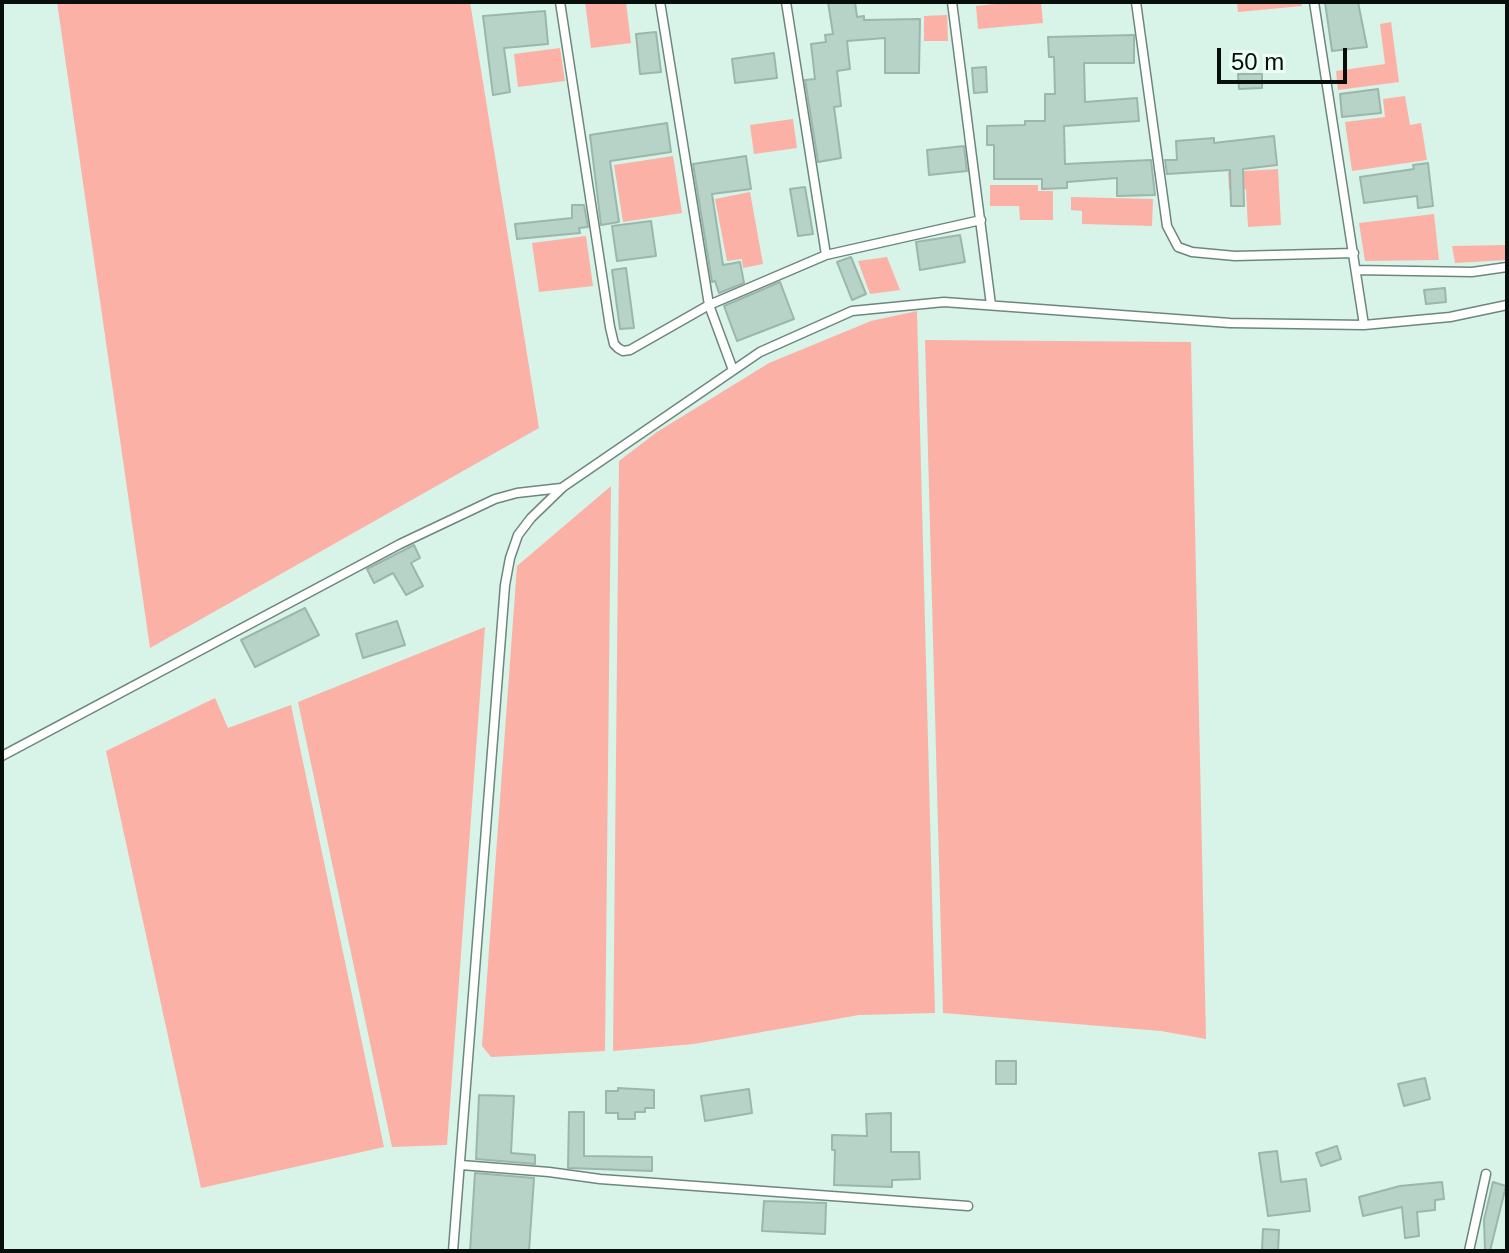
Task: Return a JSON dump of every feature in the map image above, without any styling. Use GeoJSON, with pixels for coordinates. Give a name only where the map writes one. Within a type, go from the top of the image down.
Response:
{"type":"FeatureCollection","features":[{"type":"Feature","properties":{"kind":"lane"},"geometry":{"type":"LineString","coordinates":[[560,2],[614,344],[623,351],[630,350],[709,305],[826,255],[981,220]]}},
{"type":"Feature","properties":{"kind":"lane"},"geometry":{"type":"LineString","coordinates":[[660,2],[709,305],[733,370]]}},
{"type":"Feature","properties":{"kind":"lane"},"geometry":{"type":"LineString","coordinates":[[786,2],[826,255]]}},
{"type":"Feature","properties":{"kind":"lane"},"geometry":{"type":"LineString","coordinates":[[952,2],[991,305]]}},
{"type":"Feature","properties":{"kind":"lane"},"geometry":{"type":"LineString","coordinates":[[1136,2],[1167,226],[1178,247],[1192,252],[1235,256],[1354,253]]}},
{"type":"Feature","properties":{"kind":"lane"},"geometry":{"type":"LineString","coordinates":[[1314,2],[1364,325]]}},
{"type":"Feature","properties":{"kind":"lane"},"geometry":{"type":"LineString","coordinates":[[1356,270],[1472,272],[1507,267]]}},
{"type":"Feature","properties":{"kind":"lane"},"geometry":{"type":"LineString","coordinates":[[453,1251],[505,585],[518,535],[563,487],[760,352],[852,311],[944,302],[1230,323],[1364,325],[1450,317],[1507,305]]}},
{"type":"Feature","properties":{"kind":"lane"},"geometry":{"type":"LineString","coordinates":[[2,756],[400,544],[495,499],[563,487]]}},
{"type":"Feature","properties":{"kind":"lane"},"geometry":{"type":"LineString","coordinates":[[461,1165],[600,1179],[968,1206]]}},
{"type":"Feature","properties":{"kind":"lane"},"geometry":{"type":"LineString","coordinates":[[1469,1251],[1486,1174]]}},
{"type":"Feature","properties":{"kind":"shaded area"},"geometry":{"type":"Polygon","coordinates":[[[57,2],[470,2],[539,428],[150,648],[57,2]]]}},
{"type":"Feature","properties":{"kind":"shaded area"},"geometry":{"type":"Polygon","coordinates":[[[585,2],[626,2],[631,43],[591,48],[585,2]]]}},
{"type":"Feature","properties":{"kind":"shaded area"},"geometry":{"type":"Polygon","coordinates":[[[1041,2],[1043,23],[978,29],[976,6],[1041,2]]]}},
{"type":"Feature","properties":{"kind":"shaded area"},"geometry":{"type":"Polygon","coordinates":[[[1237,2],[1301,2],[1302,6],[1238,12],[1237,2]]]}},
{"type":"Feature","properties":{"kind":"shaded area"},"geometry":{"type":"Polygon","coordinates":[[[947,15],[948,41],[924,41],[924,16],[947,15]]]}},
{"type":"Feature","properties":{"kind":"shaded area"},"geometry":{"type":"Polygon","coordinates":[[[1391,22],[1399,82],[1338,90],[1336,71],[1385,64],[1380,24],[1391,22]]]}},
{"type":"Feature","properties":{"kind":"shaded area"},"geometry":{"type":"Polygon","coordinates":[[[560,48],[565,81],[518,87],[514,54],[560,48]]]}},
{"type":"Feature","properties":{"kind":"shaded area"},"geometry":{"type":"Polygon","coordinates":[[[1405,96],[1410,125],[1421,123],[1427,160],[1352,171],[1345,122],[1385,117],[1383,99],[1405,96]]]}},
{"type":"Feature","properties":{"kind":"shaded area"},"geometry":{"type":"Polygon","coordinates":[[[793,119],[797,148],[754,154],[750,125],[793,119]]]}},
{"type":"Feature","properties":{"kind":"shaded area"},"geometry":{"type":"Polygon","coordinates":[[[673,156],[682,213],[623,222],[614,165],[673,156]]]}},
{"type":"Feature","properties":{"kind":"shaded area"},"geometry":{"type":"Polygon","coordinates":[[[1278,169],[1281,225],[1248,227],[1246,189],[1229,190],[1228,172],[1278,169]]]}},
{"type":"Feature","properties":{"kind":"shaded area"},"geometry":{"type":"Polygon","coordinates":[[[990,185],[1038,185],[1038,191],[1053,191],[1053,220],[1020,220],[1019,206],[990,206],[990,185]]]}},
{"type":"Feature","properties":{"kind":"shaded area"},"geometry":{"type":"Polygon","coordinates":[[[750,192],[763,264],[743,268],[742,259],[727,261],[715,199],[750,192]]]}},
{"type":"Feature","properties":{"kind":"shaded area"},"geometry":{"type":"Polygon","coordinates":[[[1071,197],[1153,199],[1152,226],[1082,224],[1082,211],[1071,210],[1071,197]]]}},
{"type":"Feature","properties":{"kind":"shaded area"},"geometry":{"type":"Polygon","coordinates":[[[1434,214],[1439,260],[1365,261],[1359,223],[1434,214]]]}},
{"type":"Feature","properties":{"kind":"shaded area"},"geometry":{"type":"Polygon","coordinates":[[[586,236],[593,286],[539,292],[532,243],[586,236]]]}},
{"type":"Feature","properties":{"kind":"shaded area"},"geometry":{"type":"Polygon","coordinates":[[[1507,245],[1507,260],[1455,263],[1452,246],[1507,245]]]}},
{"type":"Feature","properties":{"kind":"shaded area"},"geometry":{"type":"Polygon","coordinates":[[[887,257],[900,290],[870,294],[858,261],[887,257]]]}},
{"type":"Feature","properties":{"kind":"shaded area"},"geometry":{"type":"Polygon","coordinates":[[[917,311],[935,1013],[859,1015],[694,1044],[613,1051],[619,461],[657,432],[769,363],[871,321],[917,311]]]}},
{"type":"Feature","properties":{"kind":"shaded area"},"geometry":{"type":"Polygon","coordinates":[[[925,340],[1191,342],[1206,1039],[1161,1031],[943,1013],[925,340]]]}},
{"type":"Feature","properties":{"kind":"shaded area"},"geometry":{"type":"Polygon","coordinates":[[[611,486],[605,1051],[491,1057],[482,1046],[517,566],[611,486]]]}},
{"type":"Feature","properties":{"kind":"shaded area"},"geometry":{"type":"Polygon","coordinates":[[[485,627],[447,1145],[392,1147],[298,702],[485,627]]]}},
{"type":"Feature","properties":{"kind":"shaded area"},"geometry":{"type":"Polygon","coordinates":[[[215,698],[228,728],[291,705],[384,1147],[201,1188],[106,751],[215,698]]]}},
{"type":"Feature","properties":{"kind":"building"},"geometry":{"type":"Polygon","coordinates":[[[828,2],[855,2],[857,17],[864,16],[864,20],[920,19],[919,73],[885,73],[885,38],[847,41],[850,69],[837,71],[841,106],[834,107],[841,158],[818,162],[805,80],[815,79],[811,44],[826,42],[825,35],[833,34],[828,2]]]}},
{"type":"Feature","properties":{"kind":"building"},"geometry":{"type":"Polygon","coordinates":[[[1325,2],[1358,2],[1367,47],[1332,51],[1325,2]]]}},
{"type":"Feature","properties":{"kind":"building"},"geometry":{"type":"Polygon","coordinates":[[[545,11],[548,44],[504,48],[510,92],[493,95],[483,16],[545,11]]]}},
{"type":"Feature","properties":{"kind":"building"},"geometry":{"type":"Polygon","coordinates":[[[656,32],[661,72],[640,74],[636,34],[656,32]]]}},
{"type":"Feature","properties":{"kind":"building"},"geometry":{"type":"Polygon","coordinates":[[[1134,35],[1134,63],[1084,63],[1085,102],[1137,98],[1139,121],[1064,126],[1065,164],[1151,160],[1155,195],[1117,196],[1117,178],[1067,182],[1067,188],[1042,189],[1042,179],[994,179],[994,145],[987,145],[987,126],[1045,121],[1045,94],[1055,94],[1054,57],[1049,57],[1048,37],[1134,35]]]}},
{"type":"Feature","properties":{"kind":"building"},"geometry":{"type":"Polygon","coordinates":[[[774,53],[777,78],[735,83],[732,59],[774,53]]]}},
{"type":"Feature","properties":{"kind":"building"},"geometry":{"type":"Polygon","coordinates":[[[986,67],[987,92],[974,93],[972,68],[986,67]]]}},
{"type":"Feature","properties":{"kind":"building"},"geometry":{"type":"Polygon","coordinates":[[[1238,74],[1262,74],[1262,88],[1239,89],[1238,74]]]}},
{"type":"Feature","properties":{"kind":"building"},"geometry":{"type":"Polygon","coordinates":[[[1378,89],[1381,113],[1342,117],[1340,94],[1378,89]]]}},
{"type":"Feature","properties":{"kind":"building"},"geometry":{"type":"Polygon","coordinates":[[[667,123],[671,152],[610,161],[619,222],[601,225],[590,135],[667,123]]]}},
{"type":"Feature","properties":{"kind":"building"},"geometry":{"type":"Polygon","coordinates":[[[1274,136],[1277,165],[1243,169],[1244,206],[1231,206],[1230,170],[1167,174],[1165,160],[1177,160],[1176,141],[1214,138],[1214,143],[1274,136]]]}},
{"type":"Feature","properties":{"kind":"building"},"geometry":{"type":"Polygon","coordinates":[[[964,146],[967,171],[929,175],[927,150],[964,146]]]}},
{"type":"Feature","properties":{"kind":"building"},"geometry":{"type":"Polygon","coordinates":[[[746,156],[751,189],[712,194],[723,265],[740,262],[744,283],[719,293],[715,281],[712,282],[693,164],[746,156]]]}},
{"type":"Feature","properties":{"kind":"building"},"geometry":{"type":"Polygon","coordinates":[[[1428,163],[1433,206],[1418,208],[1417,196],[1364,203],[1360,177],[1414,169],[1413,165],[1428,163]]]}},
{"type":"Feature","properties":{"kind":"building"},"geometry":{"type":"Polygon","coordinates":[[[805,187],[813,234],[798,236],[790,189],[805,187]]]}},
{"type":"Feature","properties":{"kind":"building"},"geometry":{"type":"Polygon","coordinates":[[[572,205],[584,205],[588,227],[579,228],[580,233],[517,239],[515,224],[572,218],[572,205]]]}},
{"type":"Feature","properties":{"kind":"building"},"geometry":{"type":"Polygon","coordinates":[[[651,221],[656,256],[617,261],[612,226],[651,221]]]}},
{"type":"Feature","properties":{"kind":"building"},"geometry":{"type":"Polygon","coordinates":[[[960,235],[965,262],[920,270],[916,242],[960,235]]]}},
{"type":"Feature","properties":{"kind":"building"},"geometry":{"type":"Polygon","coordinates":[[[851,257],[866,294],[852,300],[837,262],[851,257]]]}},
{"type":"Feature","properties":{"kind":"building"},"geometry":{"type":"Polygon","coordinates":[[[626,268],[634,328],[620,329],[612,270],[626,268]]]}},
{"type":"Feature","properties":{"kind":"building"},"geometry":{"type":"Polygon","coordinates":[[[780,282],[794,319],[737,341],[724,306],[780,282]]]}},
{"type":"Feature","properties":{"kind":"building"},"geometry":{"type":"Polygon","coordinates":[[[1445,288],[1446,302],[1426,304],[1424,290],[1445,288]]]}},
{"type":"Feature","properties":{"kind":"building"},"geometry":{"type":"Polygon","coordinates":[[[414,545],[420,558],[411,563],[423,586],[406,595],[393,573],[374,583],[367,569],[414,545]]]}},
{"type":"Feature","properties":{"kind":"building"},"geometry":{"type":"Polygon","coordinates":[[[305,608],[319,635],[255,667],[241,640],[305,608]]]}},
{"type":"Feature","properties":{"kind":"building"},"geometry":{"type":"Polygon","coordinates":[[[397,621],[405,645],[363,658],[356,634],[397,621]]]}},
{"type":"Feature","properties":{"kind":"building"},"geometry":{"type":"Polygon","coordinates":[[[996,1061],[1016,1061],[1016,1084],[996,1084],[996,1061]]]}},
{"type":"Feature","properties":{"kind":"building"},"geometry":{"type":"Polygon","coordinates":[[[1425,1078],[1430,1099],[1404,1106],[1398,1084],[1425,1078]]]}},
{"type":"Feature","properties":{"kind":"building"},"geometry":{"type":"Polygon","coordinates":[[[618,1088],[654,1090],[654,1108],[635,1112],[635,1119],[618,1119],[618,1113],[606,1113],[606,1091],[618,1091],[618,1088]]]}},
{"type":"Feature","properties":{"kind":"building"},"geometry":{"type":"Polygon","coordinates":[[[749,1089],[752,1113],[705,1121],[701,1096],[749,1089]]]}},
{"type":"Feature","properties":{"kind":"building"},"geometry":{"type":"Polygon","coordinates":[[[479,1095],[514,1096],[511,1153],[535,1155],[535,1164],[476,1159],[479,1095]]]}},
{"type":"Feature","properties":{"kind":"building"},"geometry":{"type":"Polygon","coordinates":[[[569,1112],[584,1112],[584,1156],[652,1157],[652,1171],[568,1168],[569,1112]]]}},
{"type":"Feature","properties":{"kind":"building"},"geometry":{"type":"Polygon","coordinates":[[[891,1113],[891,1152],[919,1152],[920,1179],[892,1180],[892,1187],[834,1185],[832,1135],[867,1136],[866,1114],[891,1113]]]}},
{"type":"Feature","properties":{"kind":"building"},"geometry":{"type":"Polygon","coordinates":[[[1337,1146],[1341,1159],[1321,1166],[1316,1153],[1337,1146]]]}},
{"type":"Feature","properties":{"kind":"building"},"geometry":{"type":"Polygon","coordinates":[[[1277,1151],[1281,1182],[1306,1179],[1310,1211],[1268,1216],[1259,1153],[1277,1151]]]}},
{"type":"Feature","properties":{"kind":"building"},"geometry":{"type":"Polygon","coordinates":[[[475,1173],[534,1178],[529,1251],[470,1251],[475,1173]]]}},
{"type":"Feature","properties":{"kind":"building"},"geometry":{"type":"Polygon","coordinates":[[[1442,1182],[1444,1199],[1435,1200],[1435,1210],[1417,1212],[1419,1236],[1405,1238],[1402,1207],[1363,1216],[1359,1197],[1400,1186],[1442,1182]]]}},
{"type":"Feature","properties":{"kind":"building"},"geometry":{"type":"Polygon","coordinates":[[[1493,1182],[1506,1186],[1490,1251],[1485,1251],[1484,1220],[1493,1182]]]}},
{"type":"Feature","properties":{"kind":"building"},"geometry":{"type":"Polygon","coordinates":[[[764,1201],[826,1203],[825,1234],[762,1231],[764,1201]]]}},
{"type":"Feature","properties":{"kind":"building"},"geometry":{"type":"Polygon","coordinates":[[[1263,1229],[1279,1230],[1278,1251],[1262,1251],[1263,1229]]]}}]}
